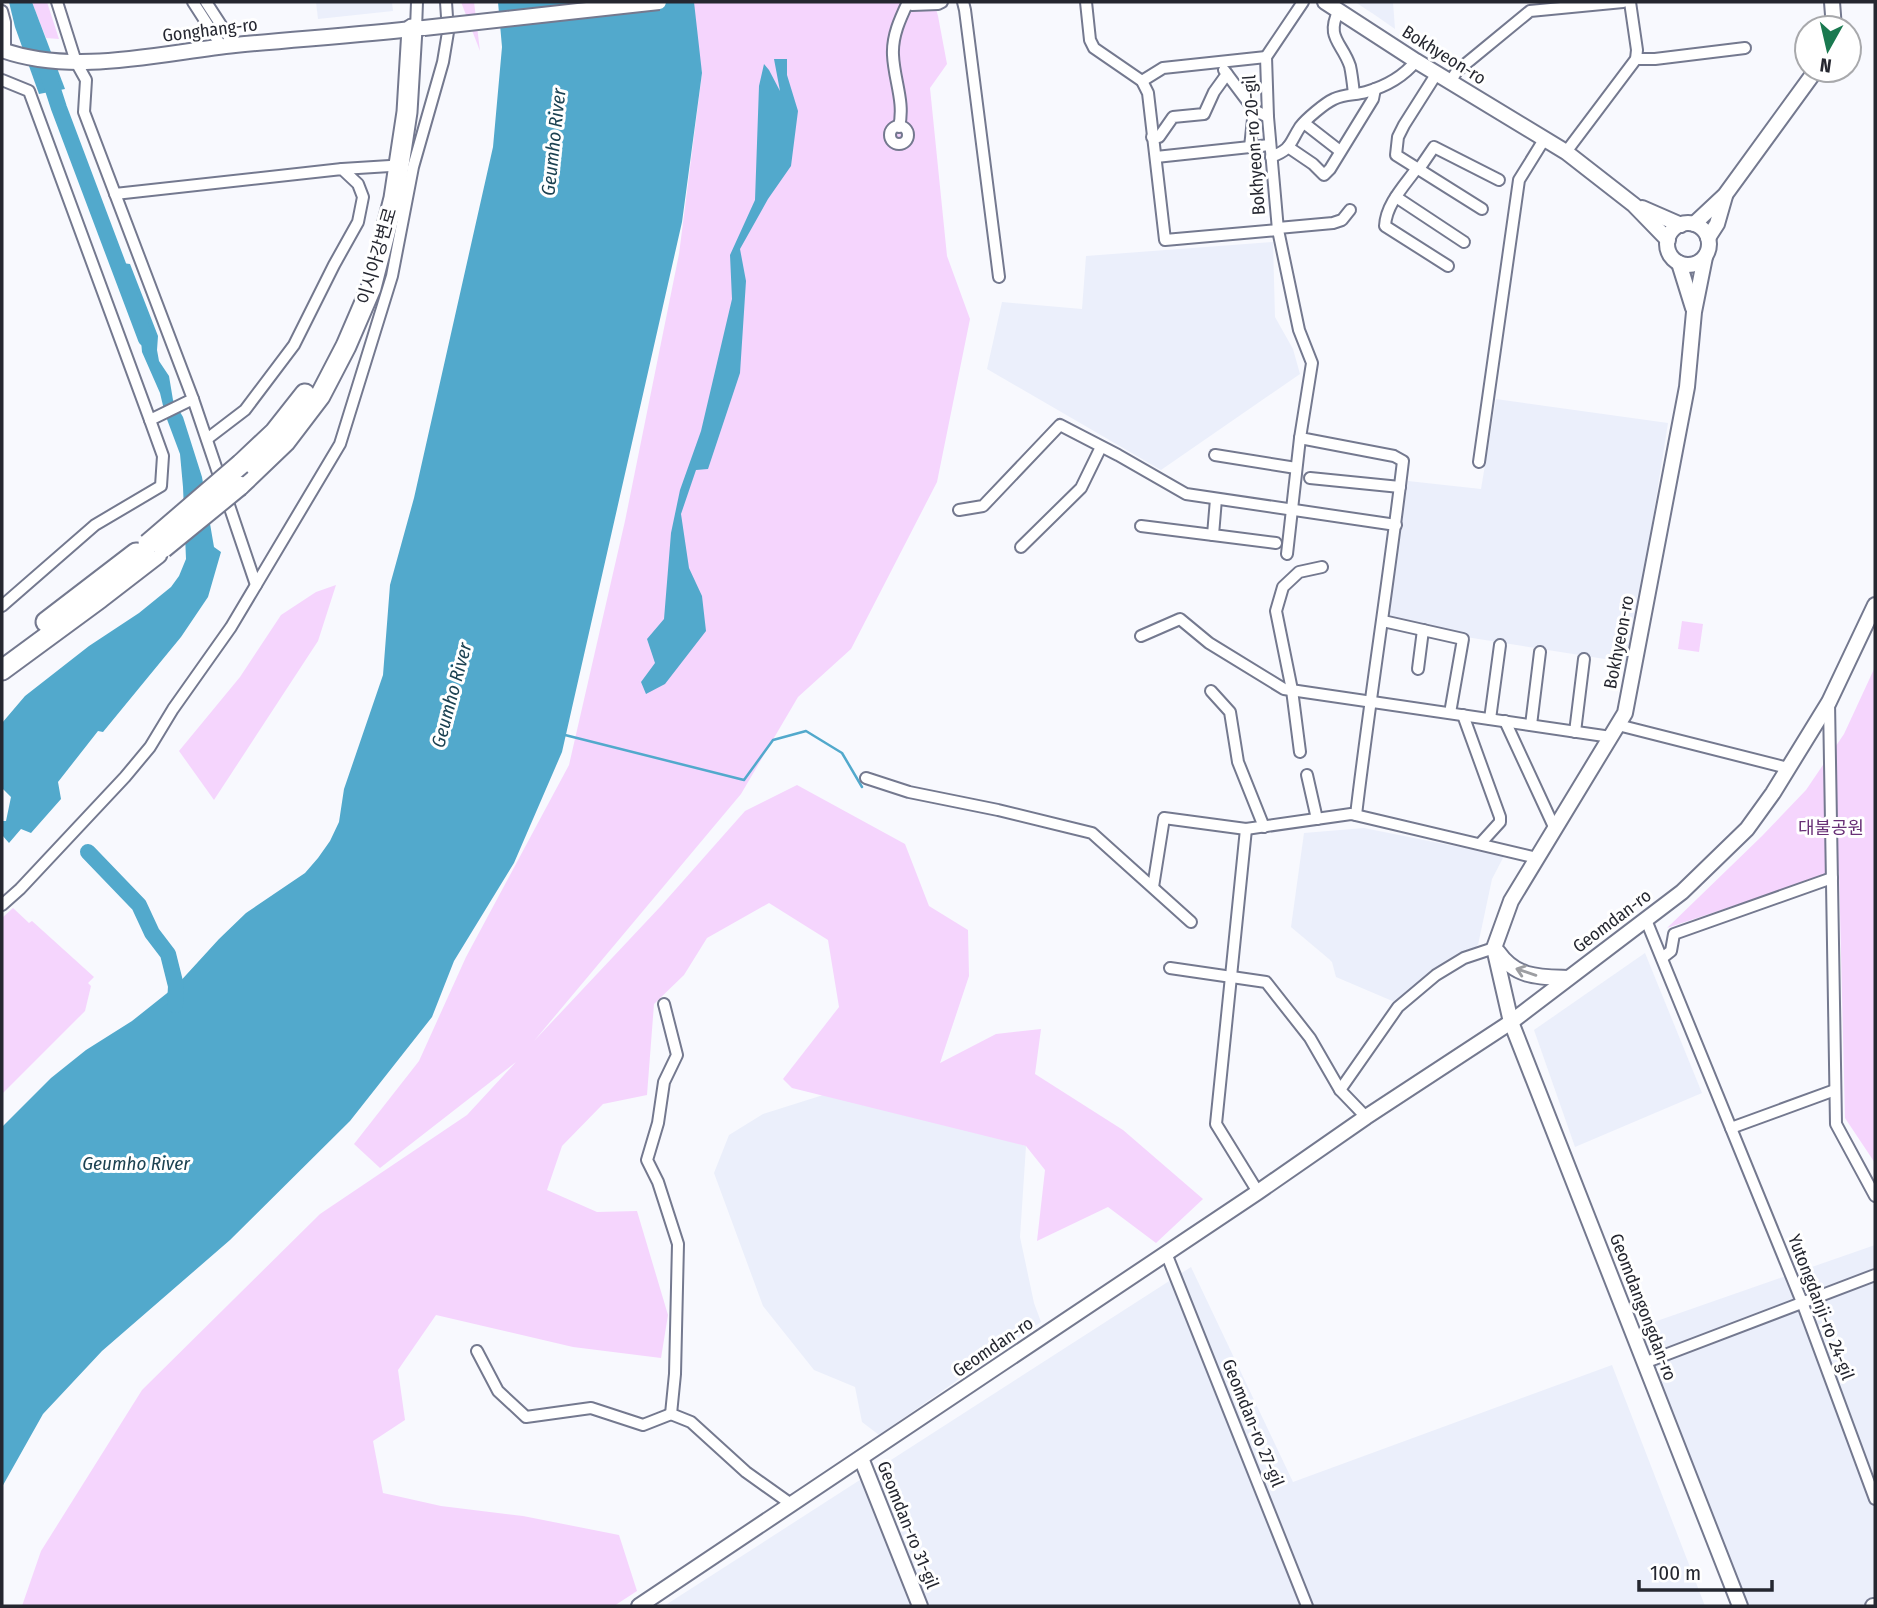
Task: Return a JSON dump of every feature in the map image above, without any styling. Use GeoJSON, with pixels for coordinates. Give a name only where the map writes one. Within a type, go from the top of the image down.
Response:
{"type":"FeatureCollection","features":[{"type":"Feature","properties":{"kind":"highway","name":"이시아강변로"},"geometry":{"type":"LineString","coordinates":[[152,549],[275,432],[314,382],[347,321],[361,284],[383,206],[414,29]]}},
{"type":"Feature","properties":{"kind":"highway","name":"이시아강변로"},"geometry":{"type":"LineString","coordinates":[[152,549],[239,486],[285,442],[320,396],[346,346],[371,288],[394,198],[407,112],[414,29]]}},
{"type":"Feature","properties":{"kind":"highway"},"geometry":{"type":"LineString","coordinates":[[2,670],[100,598],[152,549]]}},
{"type":"Feature","properties":{"kind":"highway"},"geometry":{"type":"LineString","coordinates":[[2,655],[152,549]]}},
{"type":"Feature","properties":{"kind":"highway"},"geometry":{"type":"LineString","coordinates":[[2,684],[32,648]]}},
{"type":"Feature","properties":{"kind":"main road","name":"Gonghang-ro"},"geometry":{"type":"LineString","coordinates":[[3,50],[41,59],[105,61],[659,2]]}},
{"type":"Feature","properties":{"kind":"main road","name":"Bokhyeon-ro"},"geometry":{"type":"LineString","coordinates":[[1325,2],[1416,61],[1545,138],[1634,205]]}},
{"type":"Feature","properties":{"kind":"main road"},"geometry":{"type":"LineString","coordinates":[[1726,195],[1717,224],[1708,237],[1705,257],[1693,265],[1679,263],[1673,259],[1668,240],[1671,233],[1687,225],[1726,195],[1806,84]]}},
{"type":"Feature","properties":{"kind":"main road"},"geometry":{"type":"LineString","coordinates":[[1634,205],[1687,225],[1700,227],[1708,237]]}},
{"type":"Feature","properties":{"kind":"main road"},"geometry":{"type":"LineString","coordinates":[[1634,205],[1668,240]]}},
{"type":"Feature","properties":{"kind":"main road","name":"Bokhyeon-ro"},"geometry":{"type":"LineString","coordinates":[[1494,948],[1511,901],[1625,713],[1684,401],[1694,312],[1705,257]]}},
{"type":"Feature","properties":{"kind":"main road"},"geometry":{"type":"LineString","coordinates":[[1679,263],[1694,312]]}},
{"type":"Feature","properties":{"kind":"main road","name":"Geomdan-ro"},"geometry":{"type":"LineString","coordinates":[[639,1606],[1511,1022],[1682,892],[1747,829],[1829,702],[1875,605]]}},
{"type":"Feature","properties":{"kind":"main road"},"geometry":{"type":"LineString","coordinates":[[1494,948],[1506,964],[1530,976],[1568,978]]}},
{"type":"Feature","properties":{"kind":"main road"},"geometry":{"type":"LineString","coordinates":[[1494,948],[1511,1022]]}},
{"type":"Feature","properties":{"kind":"main road","name":"Geomdangongdan-ro"},"geometry":{"type":"LineString","coordinates":[[1511,1022],[1740,1606]]}},
{"type":"Feature","properties":{"kind":"main road","name":"Geomdan-ro 31-gil"},"geometry":{"type":"LineString","coordinates":[[861,1458],[920,1606]]}},
{"type":"Feature","properties":{"kind":"street"},"geometry":{"type":"LineString","coordinates":[[57,2],[76,62],[86,80],[84,112],[193,400],[256,585]]}},
{"type":"Feature","properties":{"kind":"street"},"geometry":{"type":"LineString","coordinates":[[193,2],[228,46]]}},
{"type":"Feature","properties":{"kind":"street"},"geometry":{"type":"LineString","coordinates":[[206,2],[228,46]]}},
{"type":"Feature","properties":{"kind":"street"},"geometry":{"type":"LineString","coordinates":[[414,29],[417,2]]}},
{"type":"Feature","properties":{"kind":"street"},"geometry":{"type":"LineString","coordinates":[[2,905],[125,777],[150,747],[173,709],[231,627],[340,444],[392,276],[413,167],[449,32],[446,2]]}},
{"type":"Feature","properties":{"kind":"street"},"geometry":{"type":"LineString","coordinates":[[899,127],[902,115],[893,55],[897,28],[907,2],[912,5],[942,2]]}},
{"type":"Feature","properties":{"kind":"street"},"geometry":{"type":"LineString","coordinates":[[962,2],[999,277]]}},
{"type":"Feature","properties":{"kind":"street"},"geometry":{"type":"LineString","coordinates":[[1086,2],[1090,40],[1094,48],[1142,81],[1148,93],[1166,240],[1333,223],[1342,220],[1350,210]]}},
{"type":"Feature","properties":{"kind":"street","name":"Bokhyeon-ro 20-gil"},"geometry":{"type":"LineString","coordinates":[[1287,554],[1296,468],[1312,363],[1299,330],[1278,229],[1268,117],[1266,57],[1303,2]]}},
{"type":"Feature","properties":{"kind":"street"},"geometry":{"type":"LineString","coordinates":[[1450,82],[1457,71],[1530,11],[1623,2]]}},
{"type":"Feature","properties":{"kind":"street"},"geometry":{"type":"LineString","coordinates":[[1566,152],[1636,59],[1630,2]]}},
{"type":"Feature","properties":{"kind":"street"},"geometry":{"type":"LineString","coordinates":[[1339,10],[1333,22],[1334,38],[1342,48],[1350,67],[1354,94]]}},
{"type":"Feature","properties":{"kind":"street"},"geometry":{"type":"LineString","coordinates":[[2,11],[5,22],[3,50]]}},
{"type":"Feature","properties":{"kind":"street"},"geometry":{"type":"LineString","coordinates":[[1636,59],[1745,48]]}},
{"type":"Feature","properties":{"kind":"street","name":"Bokhyeon-ro 20-gil"},"geometry":{"type":"LineString","coordinates":[[1142,81],[1163,68],[1266,57]]}},
{"type":"Feature","properties":{"kind":"street"},"geometry":{"type":"LineString","coordinates":[[1271,157],[1285,151],[1304,124],[1332,100],[1375,89],[1399,79],[1416,61]]}},
{"type":"Feature","properties":{"kind":"street"},"geometry":{"type":"LineString","coordinates":[[1218,62],[1254,110],[1268,117]]}},
{"type":"Feature","properties":{"kind":"street"},"geometry":{"type":"LineString","coordinates":[[1437,73],[1398,137],[1396,155],[1482,209]]}},
{"type":"Feature","properties":{"kind":"street"},"geometry":{"type":"LineString","coordinates":[[1152,137],[1159,136],[1173,117],[1204,114],[1214,92],[1227,74]]}},
{"type":"Feature","properties":{"kind":"street"},"geometry":{"type":"LineString","coordinates":[[2,79],[29,91],[163,456],[161,486],[95,525],[2,606]]}},
{"type":"Feature","properties":{"kind":"street"},"geometry":{"type":"LineString","coordinates":[[1288,147],[1324,175],[1373,99],[1375,89]]}},
{"type":"Feature","properties":{"kind":"street"},"geometry":{"type":"LineString","coordinates":[[1250,146],[1254,110]]}},
{"type":"Feature","properties":{"kind":"street"},"geometry":{"type":"LineString","coordinates":[[1304,124],[1340,151]]}},
{"type":"Feature","properties":{"kind":"street"},"geometry":{"type":"LineString","coordinates":[[1479,462],[1519,180],[1545,138]]}},
{"type":"Feature","properties":{"kind":"street"},"geometry":{"type":"LineString","coordinates":[[1156,156],[1270,145]]}},
{"type":"Feature","properties":{"kind":"street"},"geometry":{"type":"LineString","coordinates":[[1448,266],[1385,226],[1385,215],[1434,147],[1499,180]]}},
{"type":"Feature","properties":{"kind":"street"},"geometry":{"type":"LineString","coordinates":[[115,194],[390,166]]}},
{"type":"Feature","properties":{"kind":"street"},"geometry":{"type":"LineString","coordinates":[[206,439],[246,410],[294,345],[358,222],[363,197],[358,184],[342,169]]}},
{"type":"Feature","properties":{"kind":"street"},"geometry":{"type":"LineString","coordinates":[[1396,197],[1464,242]]}},
{"type":"Feature","properties":{"kind":"street"},"geometry":{"type":"LineString","coordinates":[[151,420],[193,400]]}},
{"type":"Feature","properties":{"kind":"street"},"geometry":{"type":"LineString","coordinates":[[959,510],[983,506],[1060,425],[1186,494],[1396,524]]}},
{"type":"Feature","properties":{"kind":"street"},"geometry":{"type":"LineString","coordinates":[[1300,438],[1394,456],[1404,461],[1356,815]]}},
{"type":"Feature","properties":{"kind":"street"},"geometry":{"type":"LineString","coordinates":[[1021,547],[1081,488],[1101,447]]}},
{"type":"Feature","properties":{"kind":"street"},"geometry":{"type":"LineString","coordinates":[[1215,455],[1296,468]]}},
{"type":"Feature","properties":{"kind":"street"},"geometry":{"type":"LineString","coordinates":[[1310,478],[1400,487]]}},
{"type":"Feature","properties":{"kind":"street"},"geometry":{"type":"LineString","coordinates":[[1213,535],[1216,499]]}},
{"type":"Feature","properties":{"kind":"street"},"geometry":{"type":"LineString","coordinates":[[1141,526],[1276,543]]}},
{"type":"Feature","properties":{"kind":"street"},"geometry":{"type":"LineString","coordinates":[[1300,752],[1292,690],[1276,611],[1283,587],[1299,572],[1322,567]]}},
{"type":"Feature","properties":{"kind":"street"},"geometry":{"type":"LineString","coordinates":[[1141,636],[1180,619],[1209,643],[1284,689],[1575,732],[1615,731],[1788,768]]}},
{"type":"Feature","properties":{"kind":"street"},"geometry":{"type":"LineString","coordinates":[[1383,621],[1463,639],[1450,713]]}},
{"type":"Feature","properties":{"kind":"street"},"geometry":{"type":"LineString","coordinates":[[1418,669],[1423,630]]}},
{"type":"Feature","properties":{"kind":"street"},"geometry":{"type":"LineString","coordinates":[[1490,719],[1500,645]]}},
{"type":"Feature","properties":{"kind":"street"},"geometry":{"type":"LineString","coordinates":[[1531,725],[1540,652]]}},
{"type":"Feature","properties":{"kind":"street"},"geometry":{"type":"LineString","coordinates":[[1575,732],[1584,659]]}},
{"type":"Feature","properties":{"kind":"street"},"geometry":{"type":"LineString","coordinates":[[1211,691],[1230,712],[1238,762],[1264,827]]}},
{"type":"Feature","properties":{"kind":"street","name":"Geomdan-ro"},"geometry":{"type":"LineString","coordinates":[[1829,702],[1836,1124],[1875,1196]]}},
{"type":"Feature","properties":{"kind":"street"},"geometry":{"type":"LineString","coordinates":[[1463,715],[1500,817],[1500,822],[1480,844]]}},
{"type":"Feature","properties":{"kind":"street"},"geometry":{"type":"LineString","coordinates":[[1505,721],[1555,829]]}},
{"type":"Feature","properties":{"kind":"street"},"geometry":{"type":"LineString","coordinates":[[1307,775],[1317,819]]}},
{"type":"Feature","properties":{"kind":"street"},"geometry":{"type":"LineString","coordinates":[[866,778],[909,792],[1092,833],[1191,922]]}},
{"type":"Feature","properties":{"kind":"street"},"geometry":{"type":"LineString","coordinates":[[1153,887],[1164,818],[1246,829],[1351,814],[1537,858]]}},
{"type":"Feature","properties":{"kind":"street"},"geometry":{"type":"LineString","coordinates":[[1246,829],[1216,1124],[1258,1192]]}},
{"type":"Feature","properties":{"kind":"street"},"geometry":{"type":"LineString","coordinates":[[1661,958],[1671,951],[1674,934],[1832,878]]}},
{"type":"Feature","properties":{"kind":"street","name":"Yutongdanji-ro 24-gil"},"geometry":{"type":"LineString","coordinates":[[1646,920],[1802,1302],[1875,1499]]}},
{"type":"Feature","properties":{"kind":"street"},"geometry":{"type":"LineString","coordinates":[[1340,1090],[1398,1007],[1445,969],[1464,958],[1494,948]]}},
{"type":"Feature","properties":{"kind":"street"},"geometry":{"type":"LineString","coordinates":[[1170,968],[1266,982],[1310,1038],[1340,1090],[1366,1117]]}},
{"type":"Feature","properties":{"kind":"street"},"geometry":{"type":"LineString","coordinates":[[664,1004],[677,1055],[664,1082],[658,1123],[647,1160],[658,1182],[678,1244],[675,1374],[671,1414]]}},
{"type":"Feature","properties":{"kind":"street"},"geometry":{"type":"LineString","coordinates":[[1731,1128],[1835,1090]]}},
{"type":"Feature","properties":{"kind":"street","name":"Geomdan-ro 27-gil"},"geometry":{"type":"LineString","coordinates":[[1166,1253],[1307,1606]]}},
{"type":"Feature","properties":{"kind":"street"},"geometry":{"type":"LineString","coordinates":[[1644,1363],[1875,1275]]}},
{"type":"Feature","properties":{"kind":"street"},"geometry":{"type":"LineString","coordinates":[[477,1351],[498,1391],[526,1417],[591,1408],[643,1425],[671,1414],[691,1422],[746,1472],[792,1504]]}},
{"type":"Feature","properties":{"kind":"shaded area"},"geometry":{"type":"Polygon","coordinates":[[[316,2],[392,2],[393,11],[318,19],[316,2]]]}},
{"type":"Feature","properties":{"kind":"shaded area"},"geometry":{"type":"Polygon","coordinates":[[[1355,2],[1393,2],[1395,29],[1375,15],[1355,2]]]}},
{"type":"Feature","properties":{"kind":"shaded area"},"geometry":{"type":"Polygon","coordinates":[[[1273,242],[1275,317],[1293,349],[1300,374],[1161,470],[987,369],[1002,302],[1082,309],[1086,256],[1273,242]]]}},
{"type":"Feature","properties":{"kind":"shaded area"},"geometry":{"type":"Polygon","coordinates":[[[1496,399],[1668,423],[1630,663],[1466,637],[1387,615],[1408,481],[1481,489],[1496,399]]]}},
{"type":"Feature","properties":{"kind":"shaded area"},"geometry":{"type":"Polygon","coordinates":[[[1364,828],[1504,856],[1492,879],[1478,945],[1397,1003],[1336,977],[1332,962],[1291,927],[1304,833],[1364,828]]]}},
{"type":"Feature","properties":{"kind":"shaded area"},"geometry":{"type":"Polygon","coordinates":[[[1645,953],[1702,1093],[1575,1147],[1534,1030],[1645,953]]]}},
{"type":"Feature","properties":{"kind":"shaded area"},"geometry":{"type":"Polygon","coordinates":[[[839,1090],[1026,1146],[1020,1237],[1034,1303],[1041,1322],[879,1435],[862,1422],[855,1387],[814,1370],[763,1306],[714,1173],[729,1135],[763,1114],[839,1090]]]}},
{"type":"Feature","properties":{"kind":"shaded area"},"geometry":{"type":"Polygon","coordinates":[[[1875,1245],[1875,1606],[1744,1606],[1631,1330],[1875,1245]]]}},
{"type":"Feature","properties":{"kind":"shaded area"},"geometry":{"type":"Polygon","coordinates":[[[1191,1267],[1293,1482],[1612,1365],[1705,1606],[664,1606],[1191,1267]]]}},
{"type":"Feature","properties":{"kind":"green space"},"geometry":{"type":"Polygon","coordinates":[[[32,2],[47,2],[59,39],[46,38],[32,2]]]}},
{"type":"Feature","properties":{"kind":"green space"},"geometry":{"type":"Polygon","coordinates":[[[461,2],[474,2],[480,51],[461,2]]]}},
{"type":"Feature","properties":{"kind":"green space"},"geometry":{"type":"Polygon","coordinates":[[[689,2],[934,2],[947,64],[930,88],[947,256],[970,319],[937,482],[851,649],[798,697],[741,794],[534,1041],[660,907],[745,811],[797,785],[905,844],[929,906],[968,930],[969,976],[940,1063],[996,1034],[1041,1029],[1035,1074],[1123,1130],[1203,1199],[1156,1243],[1108,1207],[1037,1241],[1045,1170],[1026,1146],[792,1088],[783,1079],[839,1007],[828,940],[769,903],[707,938],[684,975],[654,1004],[647,1095],[603,1104],[562,1146],[547,1190],[597,1212],[637,1211],[668,1315],[661,1358],[573,1347],[436,1315],[398,1370],[405,1420],[373,1441],[383,1493],[441,1506],[523,1516],[619,1535],[637,1591],[614,1606],[22,1606],[41,1551],[142,1390],[320,1214],[467,1115],[516,1062],[380,1168],[354,1144],[419,1061],[466,957],[569,765],[625,521],[679,254],[702,73],[689,2]]]}},
{"type":"Feature","properties":{"kind":"green space"},"geometry":{"type":"Polygon","coordinates":[[[336,585],[318,641],[214,800],[179,751],[240,677],[281,615],[316,592],[336,585]]]}},
{"type":"Feature","properties":{"kind":"green space"},"geometry":{"type":"Polygon","coordinates":[[[1682,621],[1703,624],[1699,652],[1678,649],[1682,621]]]}},
{"type":"Feature","properties":{"kind":"green space","name":"대불공원"},"geometry":{"type":"Polygon","coordinates":[[[1875,667],[1875,1163],[1845,1118],[1839,871],[1667,928],[1806,790],[1844,734],[1875,667]]]}},
{"type":"Feature","properties":{"kind":"green space"},"geometry":{"type":"Polygon","coordinates":[[[13,908],[29,923],[32,921],[94,977],[88,983],[91,986],[85,1011],[2,1094],[2,918],[13,908]]]}},
{"type":"Feature","properties":{"kind":"water"},"geometry":{"type":"Polygon","coordinates":[[[9,2],[32,2],[65,89],[39,94],[9,2]]]}},
{"type":"Feature","properties":{"kind":"water","name":"Geumho River"},"geometry":{"type":"Polygon","coordinates":[[[498,2],[694,2],[702,73],[682,222],[562,752],[514,863],[454,961],[432,1017],[350,1121],[230,1240],[102,1351],[43,1414],[2,1487],[2,1127],[51,1078],[86,1050],[132,1021],[176,986],[246,913],[305,873],[330,841],[339,822],[344,789],[383,675],[390,585],[414,498],[493,147],[502,47],[498,2]]]}},
{"type":"Feature","properties":{"kind":"water"},"geometry":{"type":"Polygon","coordinates":[[[774,59],[787,59],[787,75],[798,111],[791,166],[768,199],[740,249],[746,281],[740,373],[708,469],[696,470],[681,514],[689,568],[702,596],[706,631],[665,684],[646,694],[641,682],[655,663],[647,639],[664,619],[671,533],[680,490],[701,431],[732,299],[730,255],[755,200],[759,86],[764,64],[780,91],[774,59]]]}},
{"type":"Feature","properties":{"kind":"water"},"geometry":{"type":"Polygon","coordinates":[[[122,263],[130,264],[158,336],[159,361],[169,376],[173,400],[183,417],[202,477],[214,547],[221,552],[208,597],[181,637],[103,732],[98,731],[58,782],[61,799],[31,833],[21,829],[9,843],[2,835],[2,821],[6,821],[11,797],[2,788],[2,723],[25,696],[171,587],[186,559],[180,454],[160,393],[142,352],[139,318],[122,263]]]}},
{"type":"Feature","properties":{"kind":"waterway"},"geometry":{"type":"LineString","coordinates":[[47,71],[146,339]]}},
{"type":"Feature","properties":{"kind":"waterway"},"geometry":{"type":"LineString","coordinates":[[565,735],[744,780],[773,740],[806,731],[842,753],[862,787]]}},
{"type":"Feature","properties":{"kind":"waterway"},"geometry":{"type":"LineString","coordinates":[[88,852],[139,905],[152,933],[168,954],[176,986],[175,1005]]}}]}
